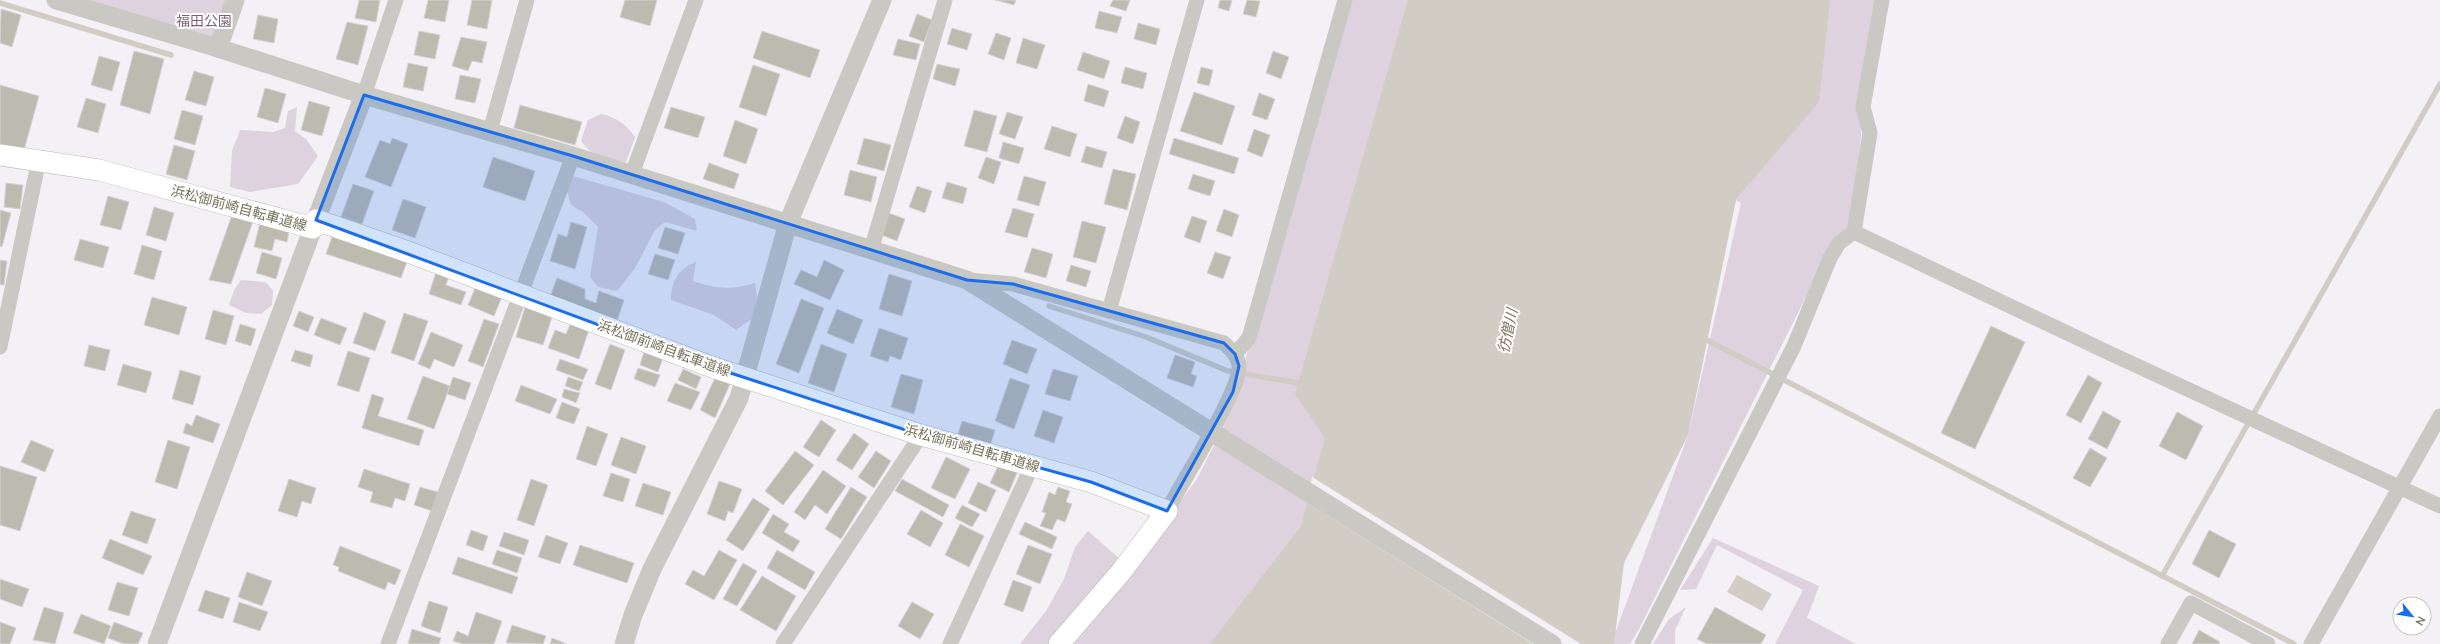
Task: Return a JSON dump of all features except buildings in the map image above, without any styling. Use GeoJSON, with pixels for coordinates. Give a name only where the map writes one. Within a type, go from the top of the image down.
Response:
{"type":"FeatureCollection","features":[{"type":"Feature","properties":{"kind":"main road","name":"浜松御前崎自転車道線"},"geometry":{"type":"LineString","coordinates":[[0,155],[39,159],[99,170],[315,224],[411,253],[668,352],[921,435],[1091,482],[1167,511]]}},
{"type":"Feature","properties":{"kind":"main road"},"geometry":{"type":"LineString","coordinates":[[1060,644],[1122,572],[1167,511]]}},
{"type":"Feature","properties":{"kind":"street"},"geometry":{"type":"LineString","coordinates":[[56,0],[218,48],[364,95],[632,174],[967,280],[1013,284],[1224,343],[1235,354],[1239,366],[1234,392],[1216,435],[1167,511]]}},
{"type":"Feature","properties":{"kind":"street"},"geometry":{"type":"LineString","coordinates":[[218,48],[235,0]]}},
{"type":"Feature","properties":{"kind":"street"},"geometry":{"type":"LineString","coordinates":[[157,644],[364,95],[396,0]]}},
{"type":"Feature","properties":{"kind":"street"},"geometry":{"type":"LineString","coordinates":[[490,131],[527,0]]}},
{"type":"Feature","properties":{"kind":"street"},"geometry":{"type":"LineString","coordinates":[[632,174],[696,0]]}},
{"type":"Feature","properties":{"kind":"street"},"geometry":{"type":"LineString","coordinates":[[624,644],[633,616],[652,570],[739,398],[788,223],[882,0]]}},
{"type":"Feature","properties":{"kind":"street"},"geometry":{"type":"LineString","coordinates":[[871,250],[945,0]]}},
{"type":"Feature","properties":{"kind":"street"},"geometry":{"type":"LineString","coordinates":[[1109,311],[1197,0]]}},
{"type":"Feature","properties":{"kind":"street"},"geometry":{"type":"LineString","coordinates":[[1235,354],[1249,338],[1346,0]]}},
{"type":"Feature","properties":{"kind":"street"},"geometry":{"type":"LineString","coordinates":[[1642,644],[1794,346],[1830,258],[1840,243],[1854,232],[1870,133],[1863,107],[1882,0]]}},
{"type":"Feature","properties":{"kind":"street"},"geometry":{"type":"LineString","coordinates":[[388,644],[573,156]]}},
{"type":"Feature","properties":{"kind":"street"},"geometry":{"type":"LineString","coordinates":[[0,347],[39,159]]}},
{"type":"Feature","properties":{"kind":"street"},"geometry":{"type":"LineString","coordinates":[[1854,232],[2440,506]]}},
{"type":"Feature","properties":{"kind":"street"},"geometry":{"type":"LineString","coordinates":[[967,280],[1552,644]]}},
{"type":"Feature","properties":{"kind":"street"},"geometry":{"type":"LineString","coordinates":[[2311,644],[2440,416]]}},
{"type":"Feature","properties":{"kind":"street"},"geometry":{"type":"LineString","coordinates":[[783,644],[921,435]]}},
{"type":"Feature","properties":{"kind":"street"},"geometry":{"type":"LineString","coordinates":[[950,644],[1032,466]]}},
{"type":"Feature","properties":{"kind":"street"},"geometry":{"type":"LineString","coordinates":[[2168,644],[2191,603],[2268,644]]}},
{"type":"Feature","properties":{"kind":"highlighted area"},"geometry":{"type":"Polygon","coordinates":[[[364,95],[573,156],[967,280],[1013,284],[1224,343],[1235,354],[1239,366],[1233,392],[1167,511],[1091,482],[921,435],[712,367],[316,220],[364,95]]]}},
{"type":"Feature","properties":{"kind":"green space","name":"福田公園"},"geometry":{"type":"Polygon","coordinates":[[[76,0],[234,0],[218,48],[76,0]]]}},
{"type":"Feature","properties":{"kind":"green space"},"geometry":{"type":"Polygon","coordinates":[[[1345,0],[1415,0],[1337,433],[1301,526],[1218,644],[1057,644],[1166,521],[1197,479],[1231,412],[1345,0]]]}},
{"type":"Feature","properties":{"kind":"green space"},"geometry":{"type":"Polygon","coordinates":[[[1824,0],[1882,0],[1860,114],[1861,137],[1852,226],[1837,235],[1638,631],[1630,644],[1603,644],[1616,631],[1688,435],[1741,203],[1736,200],[1810,112],[1824,0]]]}},
{"type":"Feature","properties":{"kind":"green space"},"geometry":{"type":"Polygon","coordinates":[[[297,107],[295,131],[306,139],[318,156],[298,184],[250,192],[230,187],[232,151],[240,130],[273,132],[285,128],[288,111],[297,107]]]}},
{"type":"Feature","properties":{"kind":"green space"},"geometry":{"type":"Polygon","coordinates":[[[601,114],[620,122],[628,128],[635,137],[626,162],[594,154],[581,140],[588,120],[601,114]]]}},
{"type":"Feature","properties":{"kind":"green space"},"geometry":{"type":"Polygon","coordinates":[[[566,174],[664,202],[695,219],[697,231],[665,222],[655,230],[635,268],[617,291],[598,287],[590,277],[598,227],[583,212],[571,205],[567,191],[566,174]]]}},
{"type":"Feature","properties":{"kind":"green space"},"geometry":{"type":"Polygon","coordinates":[[[696,262],[693,281],[709,286],[724,288],[739,287],[755,283],[757,297],[753,318],[736,330],[714,315],[671,300],[674,281],[677,276],[685,268],[696,262]]]}},
{"type":"Feature","properties":{"kind":"green space"},"geometry":{"type":"Polygon","coordinates":[[[241,280],[266,282],[273,291],[272,305],[261,314],[246,313],[229,305],[234,290],[241,280]]]}},
{"type":"Feature","properties":{"kind":"green space"},"geometry":{"type":"Polygon","coordinates":[[[1088,531],[1121,560],[1055,644],[1020,644],[1046,611],[1064,579],[1075,547],[1088,531]]]}},
{"type":"Feature","properties":{"kind":"green space"},"geometry":{"type":"Polygon","coordinates":[[[1713,538],[1819,586],[1807,618],[1856,644],[1775,644],[1803,590],[1717,545],[1696,589],[1680,590],[1713,538]]]}},
{"type":"Feature","properties":{"kind":"green space"},"geometry":{"type":"Polygon","coordinates":[[[1686,607],[1675,630],[1675,644],[1653,644],[1669,619],[1686,607]]]}},
{"type":"Feature","properties":{"kind":"water","name":"彷僧川"},"geometry":{"type":"Polygon","coordinates":[[[1408,0],[1830,0],[1819,102],[1736,200],[1688,435],[1624,563],[1614,644],[1210,644],[1301,526],[1325,438],[1295,394],[1408,0]]]}},
{"type":"Feature","properties":{"kind":"water"},"geometry":{"type":"Polygon","coordinates":[[[1737,575],[1772,594],[1762,611],[1727,592],[1737,575]]]}},
{"type":"Feature","properties":{"kind":"pier"},"geometry":{"type":"Polygon","coordinates":[[[1312,477],[1581,644],[1533,644],[1306,502],[1312,477]]]}},
{"type":"Feature","properties":{"kind":"waterway"},"geometry":{"type":"LineString","coordinates":[[0,3],[171,55]]}},
{"type":"Feature","properties":{"kind":"waterway"},"geometry":{"type":"LineString","coordinates":[[2162,576],[2440,84]]}},
{"type":"Feature","properties":{"kind":"waterway"},"geometry":{"type":"LineString","coordinates":[[1049,306],[1146,337],[1228,371],[1305,384]]}},
{"type":"Feature","properties":{"kind":"waterway"},"geometry":{"type":"LineString","coordinates":[[1701,337],[2294,644]]}}]}
